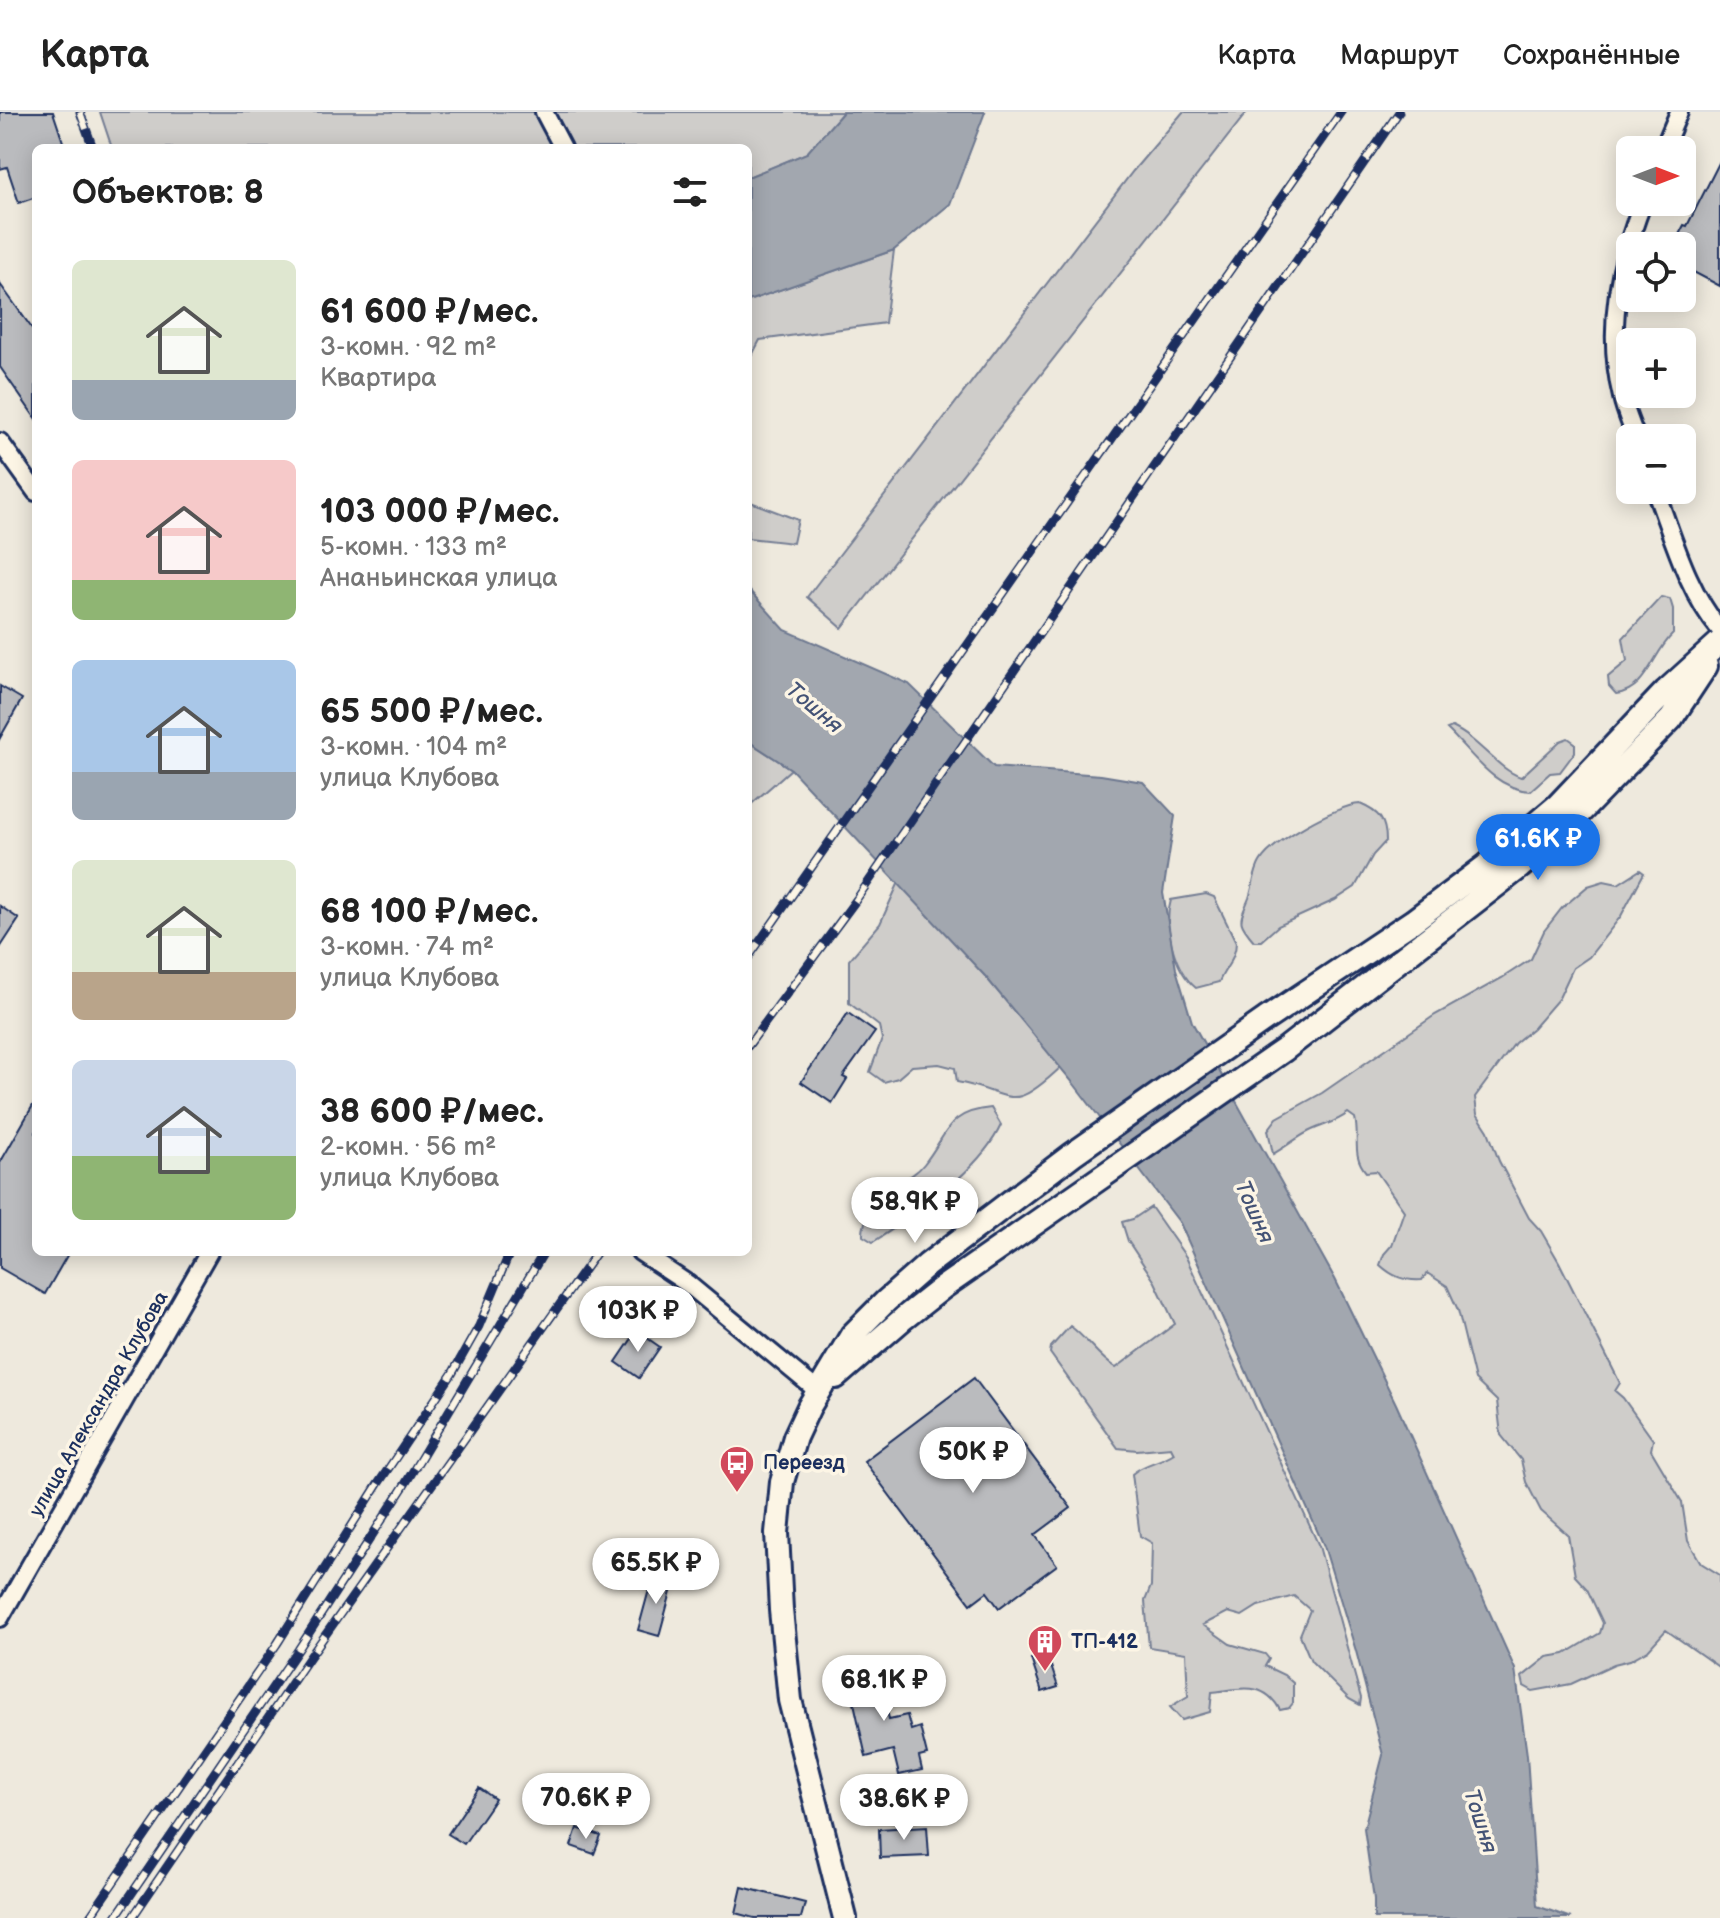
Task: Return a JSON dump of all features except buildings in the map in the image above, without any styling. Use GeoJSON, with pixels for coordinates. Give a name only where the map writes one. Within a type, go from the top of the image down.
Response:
{"type":"FeatureCollection","features":[{"type":"Feature","properties":{"kind":"main road"},"geometry":{"type":"LineString","coordinates":[[845,1918],[790,1700],[778,1579],[778,1513],[785,1468],[803,1418],[852,1335],[927,1265],[1073,1154],[1413,921],[1486,866],[1557,806],[1666,691],[1720,643]]}},
{"type":"Feature","properties":{"kind":"main road"},"geometry":{"type":"LineString","coordinates":[[819,1392],[942,1288],[1284,1050],[1462,913],[1562,831],[1671,719],[1720,643]]}},
{"type":"Feature","properties":{"kind":"street"},"geometry":{"type":"LineString","coordinates":[[544,112],[561,144]]}},
{"type":"Feature","properties":{"kind":"street"},"geometry":{"type":"LineString","coordinates":[[1669,136],[1679,112]]}},
{"type":"Feature","properties":{"kind":"street"},"geometry":{"type":"LineString","coordinates":[[1631,424],[1622,397],[1615,354],[1615,311],[1624,265],[1639,216]]}},
{"type":"Feature","properties":{"kind":"street"},"geometry":{"type":"LineString","coordinates":[[0,442],[32,486]]}},
{"type":"Feature","properties":{"kind":"street"},"geometry":{"type":"LineString","coordinates":[[1660,504],[1691,584],[1706,613],[1720,630]]}},
{"type":"Feature","properties":{"kind":"street","name":"улица Александра Клубова"},"geometry":{"type":"LineString","coordinates":[[0,1618],[207,1256]]}},
{"type":"Feature","properties":{"kind":"street"},"geometry":{"type":"LineString","coordinates":[[646,1256],[688,1284],[819,1392]]}},
{"type":"Feature","properties":{"kind":"shaded area"},"geometry":{"type":"Polygon","coordinates":[[[100,112],[843,112],[807,153],[752,175],[752,144],[111,144],[100,112]]]}},
{"type":"Feature","properties":{"kind":"shaded area"},"geometry":{"type":"Polygon","coordinates":[[[1183,112],[1247,112],[842,628],[807,597],[1133,171],[1183,112]]]}},
{"type":"Feature","properties":{"kind":"shaded area"},"geometry":{"type":"Polygon","coordinates":[[[894,250],[885,323],[760,340],[752,355],[752,300],[894,250]]]}},
{"type":"Feature","properties":{"kind":"shaded area"},"geometry":{"type":"Polygon","coordinates":[[[752,503],[798,520],[793,543],[752,538],[752,503]]]}},
{"type":"Feature","properties":{"kind":"shaded area"},"geometry":{"type":"Polygon","coordinates":[[[1661,597],[1670,599],[1673,634],[1642,679],[1635,686],[1616,694],[1609,686],[1608,677],[1627,661],[1623,638],[1661,597]]]}},
{"type":"Feature","properties":{"kind":"shaded area"},"geometry":{"type":"Polygon","coordinates":[[[1452,727],[1504,768],[1521,777],[1560,741],[1568,738],[1575,743],[1575,752],[1560,772],[1550,773],[1530,791],[1517,789],[1484,768],[1447,729],[1452,727]]]}},
{"type":"Feature","properties":{"kind":"shaded area"},"geometry":{"type":"Polygon","coordinates":[[[752,744],[791,769],[752,803],[752,744]]]}},
{"type":"Feature","properties":{"kind":"shaded area"},"geometry":{"type":"Polygon","coordinates":[[[1360,804],[1380,818],[1385,827],[1386,841],[1373,855],[1355,887],[1335,900],[1278,926],[1261,941],[1254,941],[1241,920],[1260,862],[1277,845],[1306,826],[1336,811],[1360,804]]]}},
{"type":"Feature","properties":{"kind":"shaded area"},"geometry":{"type":"Polygon","coordinates":[[[1640,870],[1644,873],[1621,916],[1589,957],[1573,968],[1559,998],[1515,1043],[1475,1097],[1477,1114],[1488,1131],[1499,1161],[1529,1218],[1541,1231],[1559,1262],[1620,1383],[1615,1391],[1653,1440],[1651,1450],[1682,1502],[1688,1541],[1701,1563],[1720,1575],[1720,1668],[1666,1630],[1648,1650],[1630,1660],[1571,1684],[1533,1691],[1524,1686],[1522,1677],[1547,1657],[1565,1654],[1600,1633],[1603,1623],[1587,1589],[1575,1576],[1568,1535],[1541,1511],[1526,1482],[1521,1460],[1501,1435],[1497,1401],[1475,1380],[1458,1310],[1447,1286],[1427,1273],[1422,1280],[1404,1279],[1380,1265],[1392,1245],[1404,1211],[1376,1171],[1366,1172],[1361,1166],[1355,1118],[1348,1113],[1308,1132],[1273,1154],[1268,1130],[1277,1118],[1322,1093],[1435,1015],[1531,959],[1544,931],[1562,908],[1588,886],[1604,881],[1618,884],[1640,870]]]}},
{"type":"Feature","properties":{"kind":"shaded area"},"geometry":{"type":"Polygon","coordinates":[[[899,882],[985,976],[1061,1067],[1031,1092],[1011,1097],[957,1082],[955,1068],[939,1064],[912,1066],[898,1078],[884,1082],[870,1072],[882,1039],[879,1026],[849,1003],[849,960],[880,924],[899,882]]]}},
{"type":"Feature","properties":{"kind":"shaded area"},"geometry":{"type":"Polygon","coordinates":[[[1206,894],[1214,897],[1236,948],[1219,982],[1196,988],[1176,959],[1168,922],[1169,911],[1171,900],[1206,894]]]}},
{"type":"Feature","properties":{"kind":"shaded area"},"geometry":{"type":"Polygon","coordinates":[[[991,1108],[1001,1125],[991,1142],[963,1174],[926,1205],[873,1242],[863,1236],[867,1217],[883,1192],[920,1168],[956,1120],[976,1110],[991,1108]]]}},
{"type":"Feature","properties":{"kind":"shaded area"},"geometry":{"type":"Polygon","coordinates":[[[1151,1207],[1186,1257],[1319,1546],[1361,1698],[1360,1705],[1349,1699],[1311,1661],[1300,1635],[1310,1610],[1294,1596],[1258,1606],[1242,1616],[1228,1612],[1203,1625],[1230,1644],[1265,1654],[1269,1659],[1265,1666],[1293,1683],[1293,1703],[1289,1708],[1280,1710],[1267,1694],[1242,1688],[1212,1692],[1210,1712],[1182,1720],[1170,1707],[1188,1696],[1186,1653],[1149,1647],[1145,1601],[1151,1586],[1152,1543],[1140,1536],[1132,1474],[1174,1453],[1171,1447],[1118,1448],[1050,1353],[1051,1347],[1070,1326],[1116,1368],[1175,1324],[1155,1282],[1128,1241],[1122,1222],[1151,1207]]]}},
{"type":"Feature","properties":{"kind":"water"},"geometry":{"type":"Polygon","coordinates":[[[843,112],[985,112],[950,204],[894,250],[752,300],[752,175],[807,153],[843,112]]]}},
{"type":"Feature","properties":{"kind":"water","name":"Тошня"},"geometry":{"type":"Polygon","coordinates":[[[752,593],[785,630],[909,684],[994,767],[1101,775],[1143,782],[1175,816],[1163,893],[1176,969],[1192,1022],[1335,1279],[1396,1404],[1515,1669],[1527,1755],[1537,1906],[1571,1918],[1374,1918],[1364,1828],[1383,1755],[1356,1651],[1324,1546],[1180,1223],[1074,1084],[985,976],[791,769],[752,744],[752,593]]]}},
{"type":"Feature","properties":{"kind":"railway"},"geometry":{"type":"LineString","coordinates":[[80,112],[92,144]]}},
{"type":"Feature","properties":{"kind":"railway"},"geometry":{"type":"LineString","coordinates":[[752,952],[1341,112]]}},
{"type":"Feature","properties":{"kind":"railway"},"geometry":{"type":"LineString","coordinates":[[752,1041],[856,900],[1399,112]]}},
{"type":"Feature","properties":{"kind":"railway"},"geometry":{"type":"LineString","coordinates":[[89,1918],[277,1644],[452,1374],[479,1326],[508,1256]]}},
{"type":"Feature","properties":{"kind":"railway"},"geometry":{"type":"LineString","coordinates":[[115,1918],[298,1650],[404,1486],[542,1256]]}},
{"type":"Feature","properties":{"kind":"railway"},"geometry":{"type":"LineString","coordinates":[[132,1918],[309,1658],[594,1256]]}},
{"type":"Feature","properties":{"kind":"place","name":"Переезд"},"geometry":{"type":"Point","coordinates":[737,1494]}},
{"type":"Feature","properties":{"kind":"place","name":"ТП-412"},"geometry":{"type":"Point","coordinates":[1045,1673]}}]}
